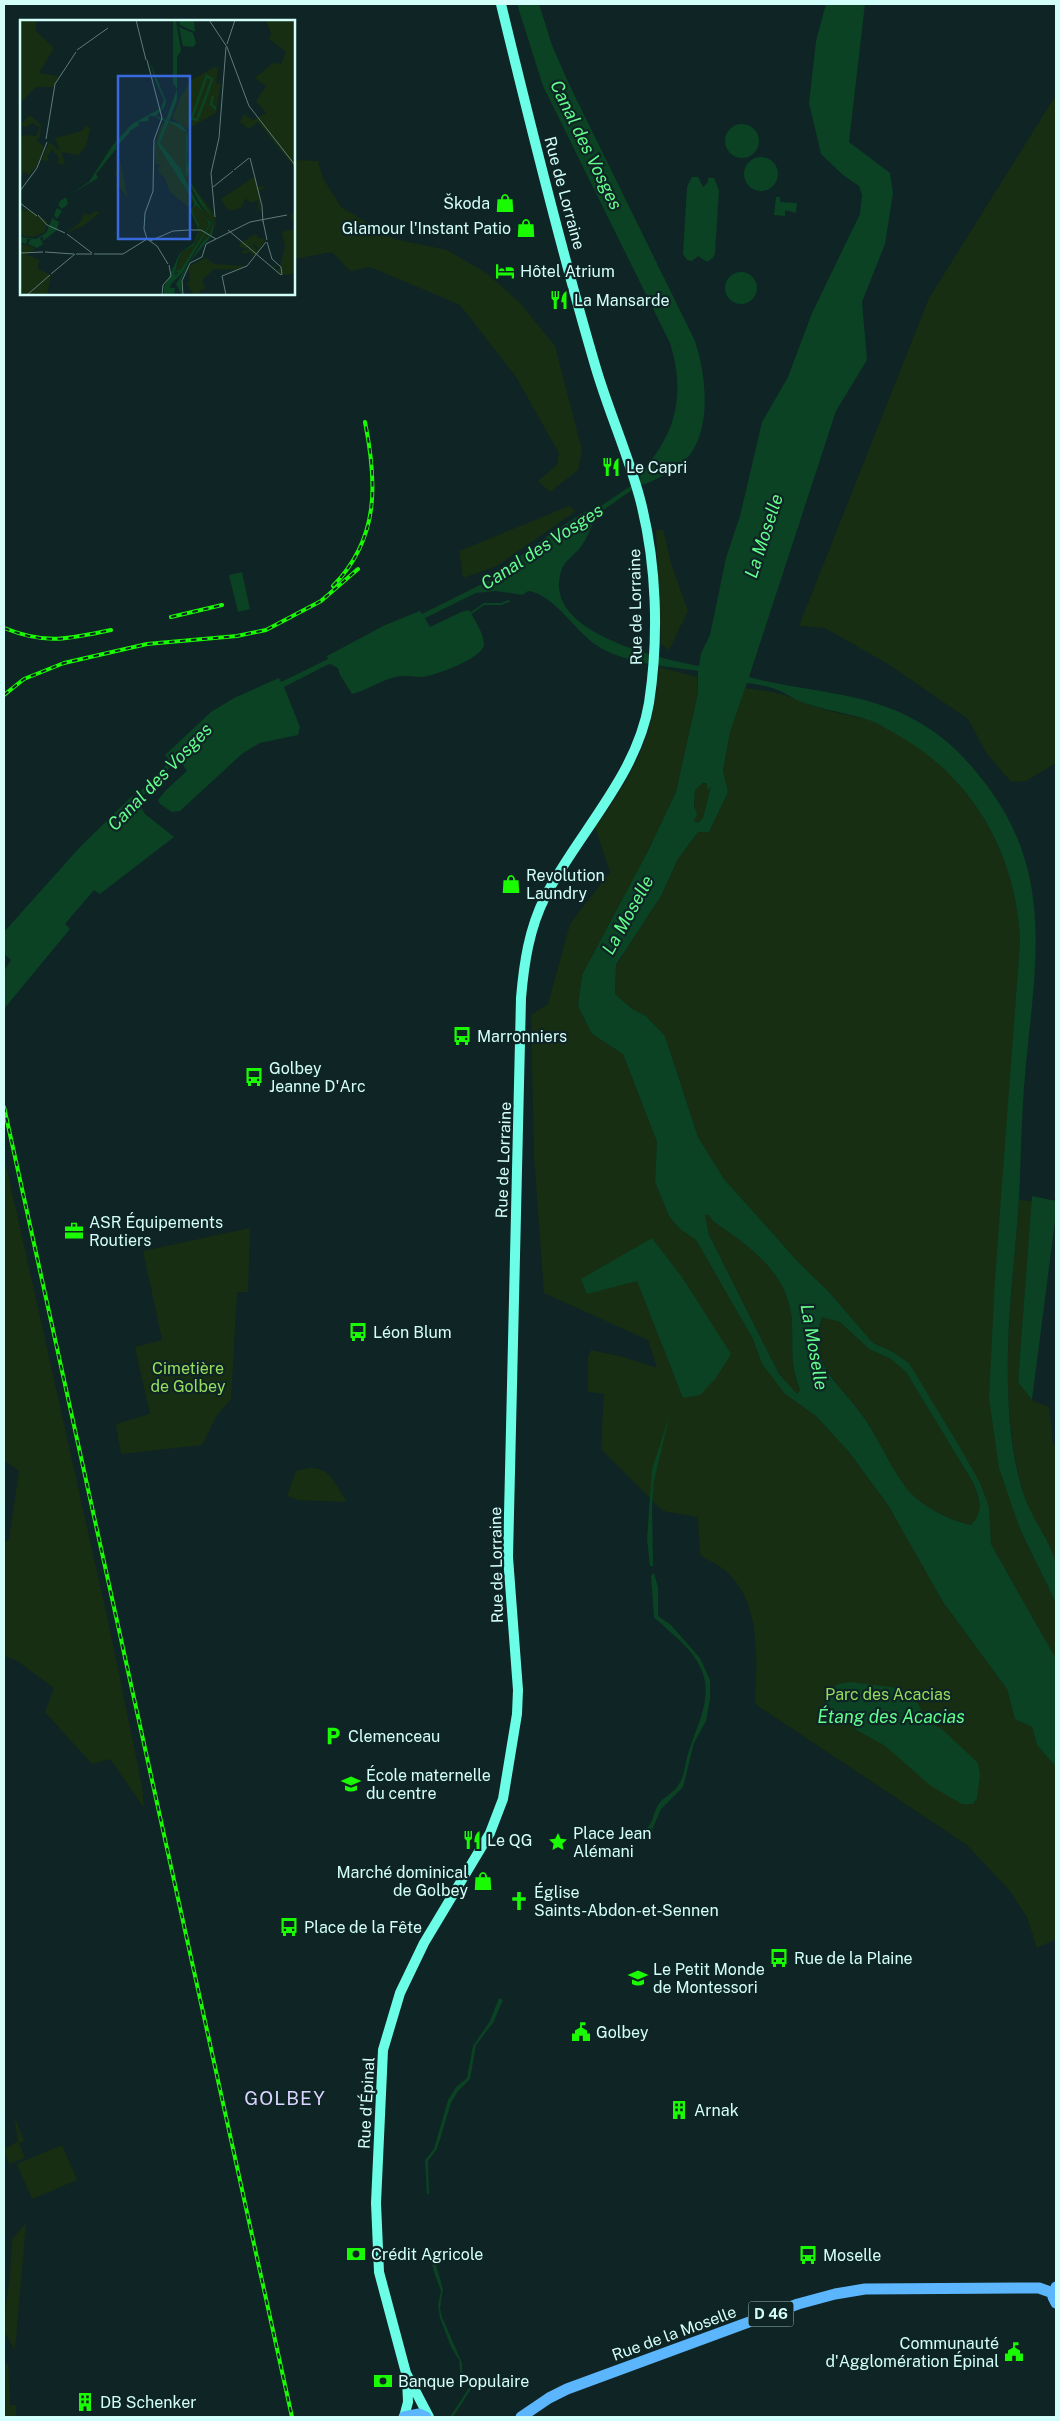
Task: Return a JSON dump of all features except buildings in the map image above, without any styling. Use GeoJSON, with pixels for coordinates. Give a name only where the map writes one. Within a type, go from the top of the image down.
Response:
{"type":"FeatureCollection","features":[{"type":"Feature","properties":{"kind":"main road","name":"Rue de Lorraine"},"geometry":{"type":"LineString","coordinates":[[479,1854],[503,1799],[518,1702],[508,1557],[521,998],[526,952],[534,922],[545,898],[618,780],[637,744],[648,705],[654,641],[650,547],[638,492],[595,367],[501,4]]}},
{"type":"Feature","properties":{"kind":"main road","name":"Rue d'Épinal"},"geometry":{"type":"LineString","coordinates":[[427,2417],[406,2374],[382,2289],[377,2252],[378,2147],[384,2050],[400,1993],[424,1943],[479,1854]]}},
{"type":"Feature","properties":{"kind":"main road","name":"Rue de la Moselle"},"geometry":{"type":"LineString","coordinates":[[521,2417],[549,2398],[567,2389],[815,2299],[865,2289],[1039,2288],[1055,2294]]}},
{"type":"Feature","properties":{"kind":"main road","name":"Rue d'Épinal"},"geometry":{"type":"LineString","coordinates":[[404,2417],[408,2402],[406,2374]]}},
{"type":"Feature","properties":{"kind":"main road"},"geometry":{"type":"LineString","coordinates":[[404,2417],[419,2414],[427,2417]]}},
{"type":"Feature","properties":{"kind":"green space"},"geometry":{"type":"Polygon","coordinates":[[[1056,95],[1056,763],[1026,781],[1011,782],[987,754],[968,719],[888,664],[825,628],[799,626],[929,298],[1056,95]]]}},
{"type":"Feature","properties":{"kind":"green space"},"geometry":{"type":"Polygon","coordinates":[[[295,160],[318,161],[323,178],[341,207],[394,239],[447,250],[488,274],[520,303],[555,346],[582,450],[578,470],[550,492],[538,481],[557,465],[559,453],[516,377],[460,305],[370,267],[350,271],[332,252],[295,259],[295,160]]]}},
{"type":"Feature","properties":{"kind":"green space"},"geometry":{"type":"Polygon","coordinates":[[[569,506],[576,511],[497,566],[463,578],[459,551],[569,506]]]}},
{"type":"Feature","properties":{"kind":"green space"},"geometry":{"type":"Polygon","coordinates":[[[656,530],[663,530],[671,563],[688,611],[669,650],[661,644],[656,530]]]}},
{"type":"Feature","properties":{"kind":"green space","name":"Parc des Acacias"},"geometry":{"type":"Polygon","coordinates":[[[659,667],[697,677],[698,693],[676,792],[649,849],[582,975],[578,1006],[592,1034],[623,1054],[657,1142],[655,1182],[669,1216],[680,1229],[696,1240],[753,1339],[762,1364],[785,1394],[816,1416],[849,1452],[888,1505],[943,1602],[1007,1689],[1015,1719],[1032,1727],[1037,1745],[1056,1767],[1056,1939],[1037,1948],[1027,1917],[1010,1891],[967,1845],[758,1706],[755,1702],[755,1635],[747,1602],[739,1587],[726,1571],[700,1555],[698,1517],[663,1511],[601,1449],[604,1394],[588,1392],[588,1357],[591,1350],[623,1357],[657,1368],[648,1340],[544,1293],[534,1156],[531,1015],[548,1004],[570,924],[610,872],[595,827],[620,791],[646,739],[656,696],[659,667]],[[652,1238],[581,1280],[637,1280],[683,1398],[730,1354],[682,1277],[652,1238]]]}},
{"type":"Feature","properties":{"kind":"green space"},"geometry":{"type":"Polygon","coordinates":[[[745,688],[777,693],[824,709],[869,720],[906,738],[934,759],[959,783],[979,811],[996,841],[1008,873],[1017,907],[1020,942],[991,1364],[1020,1529],[1056,1603],[1056,1659],[991,1544],[989,1507],[909,1363],[893,1352],[873,1343],[829,1292],[799,1263],[724,1179],[698,1137],[665,1036],[646,1016],[632,1009],[615,994],[616,966],[661,896],[678,859],[698,832],[709,832],[728,792],[723,771],[730,732],[745,688]]]}},
{"type":"Feature","properties":{"kind":"green space"},"geometry":{"type":"Polygon","coordinates":[[[703,783],[711,786],[703,818],[698,823],[694,822],[695,790],[703,783]]]}},
{"type":"Feature","properties":{"kind":"green space"},"geometry":{"type":"Polygon","coordinates":[[[4,1156],[110,1630],[142,1786],[144,1808],[110,1759],[92,1764],[45,1712],[54,1688],[16,1660],[4,1656],[4,1543],[9,1539],[19,1471],[4,1460],[4,1156]]]}},
{"type":"Feature","properties":{"kind":"green space"},"geometry":{"type":"Polygon","coordinates":[[[1019,1200],[1032,1201],[1018,1382],[1032,1400],[1049,1407],[1053,1443],[1056,1449],[1056,1563],[1035,1523],[1025,1498],[1016,1462],[1010,1425],[1008,1350],[1019,1200]]]}},
{"type":"Feature","properties":{"kind":"green space"},"geometry":{"type":"Polygon","coordinates":[[[705,1215],[709,1215],[713,1221],[741,1241],[766,1263],[784,1290],[790,1306],[793,1365],[800,1391],[796,1394],[779,1374],[709,1235],[705,1215]]]}},
{"type":"Feature","properties":{"kind":"green space","name":"Cimetière de Golbey"},"geometry":{"type":"Polygon","coordinates":[[[250,1228],[248,1292],[237,1292],[231,1399],[217,1415],[202,1445],[121,1454],[116,1424],[150,1414],[135,1347],[162,1340],[143,1251],[250,1228]]]}},
{"type":"Feature","properties":{"kind":"green space"},"geometry":{"type":"Polygon","coordinates":[[[823,1316],[840,1322],[869,1349],[891,1359],[906,1372],[974,1484],[980,1505],[978,1515],[971,1525],[934,1511],[917,1499],[903,1485],[865,1419],[829,1373],[823,1361],[819,1334],[823,1316]]]}},
{"type":"Feature","properties":{"kind":"green space"},"geometry":{"type":"Polygon","coordinates":[[[308,1468],[323,1470],[328,1474],[347,1502],[298,1500],[287,1496],[296,1471],[308,1468]]]}},
{"type":"Feature","properties":{"kind":"green space"},"geometry":{"type":"Polygon","coordinates":[[[14,2115],[24,2141],[19,2143],[25,2158],[9,2164],[4,2150],[18,2141],[14,2115]]]}},
{"type":"Feature","properties":{"kind":"green space"},"geometry":{"type":"Polygon","coordinates":[[[62,2145],[77,2180],[32,2199],[17,2164],[62,2145]]]}},
{"type":"Feature","properties":{"kind":"green space"},"geometry":{"type":"Polygon","coordinates":[[[26,2223],[15,2350],[4,2331],[4,2320],[10,2276],[12,2239],[26,2223]]]}},
{"type":"Feature","properties":{"kind":"green space"},"geometry":{"type":"Polygon","coordinates":[[[8,2363],[10,2405],[16,2405],[16,2416],[4,2417],[4,2366],[8,2363]]]}},
{"type":"Feature","properties":{"kind":"water"},"geometry":{"type":"Polygon","coordinates":[[[517,4],[539,4],[552,45],[568,82],[695,341],[702,369],[705,400],[701,430],[689,456],[674,469],[649,483],[643,485],[642,483],[592,518],[594,521],[584,542],[562,568],[560,593],[569,611],[586,626],[608,639],[658,657],[699,666],[701,653],[710,635],[726,558],[740,516],[762,422],[788,377],[812,313],[860,214],[862,195],[859,186],[843,175],[821,154],[809,103],[816,41],[826,4],[865,4],[849,142],[890,173],[893,193],[885,244],[862,302],[867,360],[836,411],[749,677],[834,693],[875,703],[895,710],[926,726],[955,749],[988,787],[1010,823],[1025,859],[1033,895],[1036,932],[1035,970],[1024,1088],[1019,1199],[1010,1312],[1009,1406],[1015,1462],[1025,1498],[1054,1556],[1056,1564],[1056,1603],[1020,1529],[999,1468],[989,1398],[995,1279],[1020,942],[1011,880],[1001,851],[987,824],[970,798],[950,775],[927,755],[881,725],[804,703],[773,688],[747,683],[730,732],[723,771],[728,792],[709,832],[698,832],[678,859],[661,896],[616,965],[615,994],[632,1009],[646,1016],[665,1036],[698,1137],[724,1179],[799,1263],[829,1292],[873,1343],[893,1352],[909,1363],[958,1444],[980,1483],[989,1507],[991,1544],[1056,1659],[1056,1767],[1037,1745],[1032,1727],[1015,1719],[1007,1689],[943,1602],[888,1505],[849,1452],[816,1416],[785,1394],[762,1364],[753,1339],[696,1240],[680,1229],[669,1216],[655,1182],[657,1142],[623,1054],[592,1034],[578,1006],[582,975],[649,849],[676,792],[698,693],[698,671],[647,664],[610,653],[590,641],[546,599],[537,593],[528,591],[523,595],[496,591],[476,593],[425,618],[430,627],[469,610],[484,641],[481,650],[475,656],[436,674],[422,677],[395,677],[352,694],[340,675],[338,668],[330,664],[327,665],[284,687],[300,727],[298,735],[260,743],[243,753],[180,811],[172,812],[160,804],[158,800],[187,771],[181,762],[177,767],[173,764],[138,801],[145,814],[174,837],[100,894],[94,890],[65,924],[70,929],[4,1009],[4,971],[11,960],[4,954],[4,932],[80,847],[132,796],[134,798],[170,761],[165,755],[211,712],[234,698],[279,678],[281,682],[328,659],[327,656],[385,625],[420,611],[422,614],[496,577],[497,573],[556,530],[586,511],[589,514],[641,479],[640,476],[660,448],[673,420],[676,407],[676,369],[670,343],[543,86],[517,4]],[[703,783],[695,790],[694,806],[697,814],[694,821],[698,823],[703,818],[711,786],[708,790],[706,783],[703,783]],[[705,1215],[709,1235],[779,1374],[797,1394],[800,1390],[793,1364],[790,1306],[784,1290],[766,1263],[741,1241],[713,1221],[709,1215],[705,1215]],[[822,1317],[819,1349],[822,1361],[836,1384],[865,1419],[904,1485],[917,1499],[934,1511],[971,1525],[978,1515],[980,1505],[974,1484],[906,1372],[891,1359],[869,1349],[840,1322],[822,1317]]]}},
{"type":"Feature","properties":{"kind":"water"},"geometry":{"type":"Polygon","coordinates":[[[742,124],[754,129],[759,141],[754,153],[742,158],[730,153],[725,141],[730,129],[742,124]]]}},
{"type":"Feature","properties":{"kind":"water"},"geometry":{"type":"Polygon","coordinates":[[[761,157],[773,162],[778,174],[773,186],[761,191],[749,186],[744,174],[749,162],[761,157]]]}},
{"type":"Feature","properties":{"kind":"water"},"geometry":{"type":"Polygon","coordinates":[[[692,177],[698,177],[703,187],[708,182],[708,178],[714,178],[719,190],[715,253],[713,258],[707,262],[698,256],[692,261],[687,260],[683,254],[687,187],[692,177]]]}},
{"type":"Feature","properties":{"kind":"water"},"geometry":{"type":"Polygon","coordinates":[[[776,197],[780,197],[780,202],[797,203],[796,213],[785,210],[785,216],[774,215],[776,197]]]}},
{"type":"Feature","properties":{"kind":"water"},"geometry":{"type":"Polygon","coordinates":[[[741,272],[747,273],[752,277],[756,282],[756,294],[752,299],[747,303],[741,304],[735,303],[730,299],[726,294],[725,288],[726,282],[730,277],[735,273],[741,272]]]}},
{"type":"Feature","properties":{"kind":"water"},"geometry":{"type":"Polygon","coordinates":[[[242,572],[250,609],[238,612],[229,575],[242,572]]]}},
{"type":"Feature","properties":{"kind":"water"},"geometry":{"type":"Polygon","coordinates":[[[1032,1196],[1056,1201],[1056,1213],[1032,1400],[1018,1382],[1032,1196]]]}},
{"type":"Feature","properties":{"kind":"water"},"geometry":{"type":"Polygon","coordinates":[[[652,1238],[682,1277],[731,1354],[716,1378],[700,1395],[683,1398],[637,1281],[587,1294],[581,1279],[652,1238]]]}},
{"type":"Feature","properties":{"kind":"water"},"geometry":{"type":"Polygon","coordinates":[[[670,1414],[654,1481],[652,1508],[653,1566],[650,1566],[647,1539],[652,1469],[670,1414]]]}},
{"type":"Feature","properties":{"kind":"water"},"geometry":{"type":"Polygon","coordinates":[[[654,1573],[658,1587],[658,1616],[671,1625],[700,1658],[710,1680],[710,1699],[706,1721],[694,1743],[683,1787],[661,1809],[652,1830],[654,1831],[650,1833],[645,1830],[650,1825],[658,1805],[677,1787],[683,1777],[688,1755],[703,1711],[706,1692],[702,1671],[693,1655],[654,1617],[651,1576],[654,1573]]]}},
{"type":"Feature","properties":{"kind":"water","name":"Étang des Acacias"},"geometry":{"type":"Polygon","coordinates":[[[850,1682],[899,1688],[913,1695],[928,1722],[942,1729],[978,1763],[980,1774],[977,1798],[973,1804],[962,1804],[931,1786],[884,1745],[858,1731],[826,1705],[833,1688],[850,1682]]]}},
{"type":"Feature","properties":{"kind":"water"},"geometry":{"type":"Polygon","coordinates":[[[499,1998],[503,2000],[493,2023],[476,2045],[470,2079],[458,2091],[451,2103],[437,2149],[428,2161],[429,2194],[427,2194],[425,2160],[434,2149],[448,2100],[456,2087],[467,2078],[473,2046],[490,2021],[499,1998]]]}},
{"type":"Feature","properties":{"kind":"water"},"geometry":{"type":"Polygon","coordinates":[[[431,2248],[443,2289],[440,2308],[442,2317],[462,2363],[462,2371],[475,2383],[453,2417],[450,2417],[472,2383],[460,2372],[459,2360],[451,2347],[440,2318],[438,2305],[441,2291],[434,2272],[429,2249],[431,2248]]]}},
{"type":"Feature","properties":{"kind":"waterway","name":"Canal des Vosges"},"geometry":{"type":"LineString","coordinates":[[470,614],[484,604],[501,604],[509,601]]}},
{"type":"Feature","properties":{"kind":"railway"},"geometry":{"type":"LineString","coordinates":[[333,586],[348,568],[360,549],[367,529],[373,488],[372,466],[365,422]]}},
{"type":"Feature","properties":{"kind":"railway"},"geometry":{"type":"LineString","coordinates":[[4,695],[24,679],[64,663],[147,644],[237,636],[266,630],[321,601],[358,569]]}},
{"type":"Feature","properties":{"kind":"railway"},"geometry":{"type":"LineString","coordinates":[[171,617],[222,605]]}},
{"type":"Feature","properties":{"kind":"railway"},"geometry":{"type":"LineString","coordinates":[[4,628],[33,637],[57,639],[111,630]]}},
{"type":"Feature","properties":{"kind":"railway"},"geometry":{"type":"LineString","coordinates":[[4,1107],[292,2417]]}},
{"type":"Feature","properties":{"kind":"place","name":"Škoda"},"geometry":{"type":"Point","coordinates":[505,203]}},
{"type":"Feature","properties":{"kind":"place","name":"Glamour l'Instant Patio"},"geometry":{"type":"Point","coordinates":[526,228]}},
{"type":"Feature","properties":{"kind":"place","name":"Hôtel Atrium"},"geometry":{"type":"Point","coordinates":[505,271]}},
{"type":"Feature","properties":{"kind":"place","name":"La Mansarde"},"geometry":{"type":"Point","coordinates":[559,300]}},
{"type":"Feature","properties":{"kind":"place","name":"Le Capri"},"geometry":{"type":"Point","coordinates":[611,467]}},
{"type":"Feature","properties":{"kind":"place","name":"Revolution Laundry"},"geometry":{"type":"Point","coordinates":[511,884]}},
{"type":"Feature","properties":{"kind":"place","name":"Marronniers"},"geometry":{"type":"Point","coordinates":[462,1036]}},
{"type":"Feature","properties":{"kind":"place","name":"Golbey Jeanne D'Arc"},"geometry":{"type":"Point","coordinates":[254,1077]}},
{"type":"Feature","properties":{"kind":"place","name":"ASR Équipements Routiers"},"geometry":{"type":"Point","coordinates":[74,1231]}},
{"type":"Feature","properties":{"kind":"place","name":"Léon Blum"},"geometry":{"type":"Point","coordinates":[358,1332]}},
{"type":"Feature","properties":{"kind":"place","name":"Clemenceau"},"geometry":{"type":"Point","coordinates":[333,1736]}},
{"type":"Feature","properties":{"kind":"place","name":"École maternelle du centre"},"geometry":{"type":"Point","coordinates":[351,1784]}},
{"type":"Feature","properties":{"kind":"place","name":"Le QG"},"geometry":{"type":"Point","coordinates":[472,1840]}},
{"type":"Feature","properties":{"kind":"place","name":"Place Jean Alémani"},"geometry":{"type":"Point","coordinates":[558,1842]}},
{"type":"Feature","properties":{"kind":"place","name":"Marché dominical de Golbey"},"geometry":{"type":"Point","coordinates":[483,1881]}},
{"type":"Feature","properties":{"kind":"place","name":"Église Saints-Abdon-et-Sennen"},"geometry":{"type":"Point","coordinates":[519,1901]}},
{"type":"Feature","properties":{"kind":"place","name":"Place de la Fête"},"geometry":{"type":"Point","coordinates":[289,1927]}},
{"type":"Feature","properties":{"kind":"place","name":"Rue de la Plaine"},"geometry":{"type":"Point","coordinates":[779,1958]}},
{"type":"Feature","properties":{"kind":"place","name":"Le Petit Monde de Montessori"},"geometry":{"type":"Point","coordinates":[638,1978]}},
{"type":"Feature","properties":{"kind":"place","name":"Golbey"},"geometry":{"type":"Point","coordinates":[581,2032]}},
{"type":"Feature","properties":{"kind":"place","name":"Arnak"},"geometry":{"type":"Point","coordinates":[679,2110]}},
{"type":"Feature","properties":{"kind":"place","name":"Crédit Agricole"},"geometry":{"type":"Point","coordinates":[356,2254]}},
{"type":"Feature","properties":{"kind":"place","name":"Moselle"},"geometry":{"type":"Point","coordinates":[808,2255]}},
{"type":"Feature","properties":{"kind":"place","name":"Communauté d'Agglomération Épinal"},"geometry":{"type":"Point","coordinates":[1014,2352]}},
{"type":"Feature","properties":{"kind":"place","name":"Banque Populaire"},"geometry":{"type":"Point","coordinates":[383,2381]}},
{"type":"Feature","properties":{"kind":"place","name":"DB Schenker"},"geometry":{"type":"Point","coordinates":[85,2402]}},
{"type":"Feature","properties":{"kind":"district","name":"GOLBEY"},"geometry":{"type":"Point","coordinates":[285,2098]}},
{"type":"Feature","properties":{"kind":"water label","name":"La Moselle"},"geometry":{"type":"Point","coordinates":[764,536]}},
{"type":"Feature","properties":{"kind":"water label","name":"La Moselle"},"geometry":{"type":"Point","coordinates":[628,915]}},
{"type":"Feature","properties":{"kind":"water label","name":"La Moselle"},"geometry":{"type":"Point","coordinates":[814,1347]}}]}
